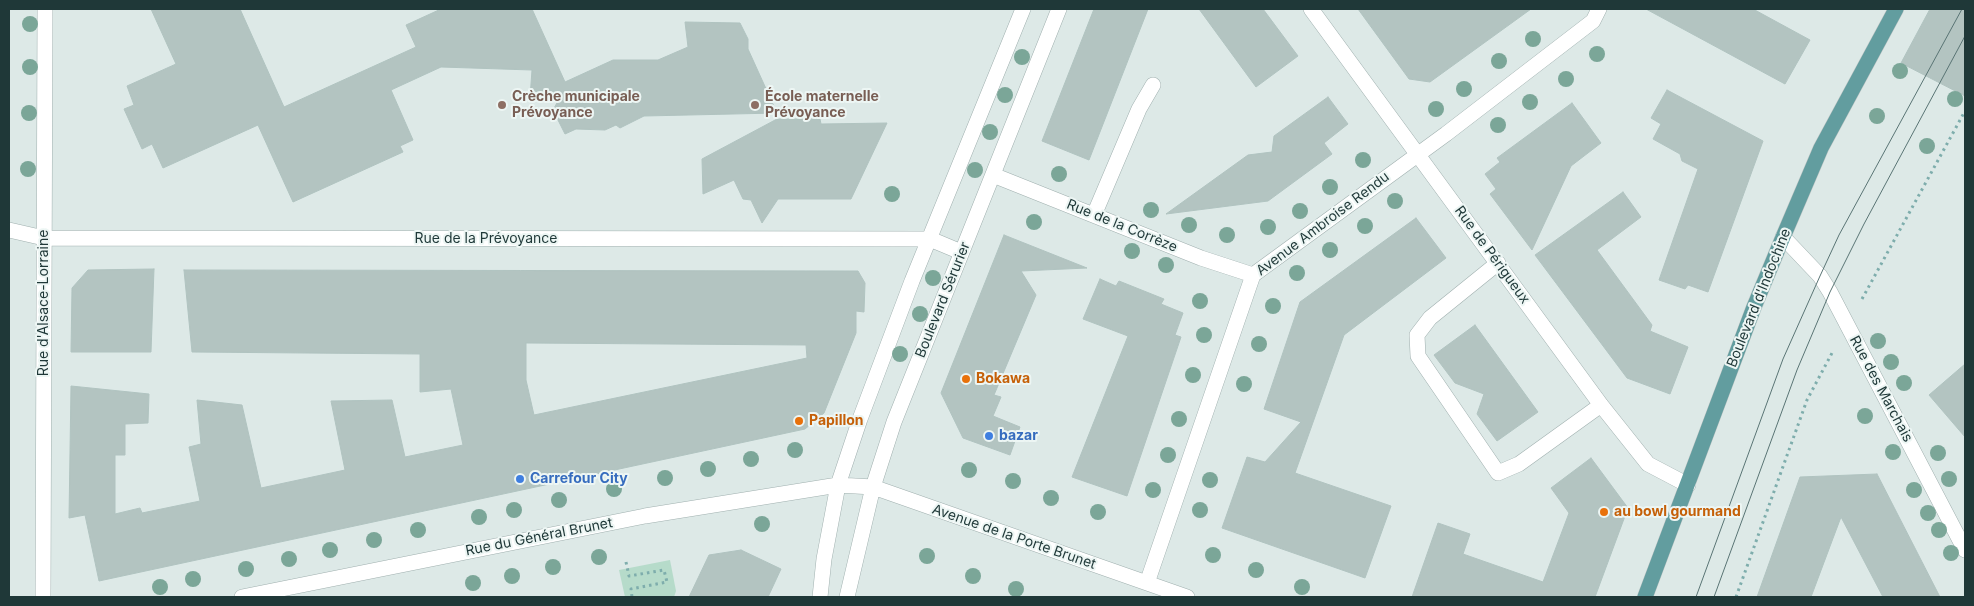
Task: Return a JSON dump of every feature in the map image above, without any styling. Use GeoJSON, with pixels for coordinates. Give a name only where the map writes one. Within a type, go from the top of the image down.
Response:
{"type":"FeatureCollection","features":[{"type":"Feature","properties":{"kind":"main road","name":"Boulevard d'Indochine"},"geometry":{"type":"LineString","coordinates":[[1645,597],[1754,307],[1783,237],[1821,148],[1896,9]]}},
{"type":"Feature","properties":{"kind":"street","name":"Rue d'Alsace-Lorraine"},"geometry":{"type":"LineString","coordinates":[[43,597],[45,9]]}},
{"type":"Feature","properties":{"kind":"street"},"geometry":{"type":"LineString","coordinates":[[820,597],[824,559],[838,485],[862,413],[1023,9]]}},
{"type":"Feature","properties":{"kind":"street","name":"Boulevard Sérurier"},"geometry":{"type":"LineString","coordinates":[[847,597],[872,487],[894,422],[1059,9]]}},
{"type":"Feature","properties":{"kind":"street","name":"Rue de Périgueux"},"geometry":{"type":"LineString","coordinates":[[1311,9],[1602,405],[1648,464],[1688,485]]}},
{"type":"Feature","properties":{"kind":"street","name":"Avenue Ambroise Rendu"},"geometry":{"type":"LineString","coordinates":[[1146,583],[1252,275],[1446,134],[1593,21],[1599,9]]}},
{"type":"Feature","properties":{"kind":"street"},"geometry":{"type":"LineString","coordinates":[[1094,215],[1139,109],[1153,84]]}},
{"type":"Feature","properties":{"kind":"street","name":"Rue de la Corrèze"},"geometry":{"type":"LineString","coordinates":[[993,175],[1201,258],[1252,275]]}},
{"type":"Feature","properties":{"kind":"street","name":"Rue de la Prévoyance"},"geometry":{"type":"LineString","coordinates":[[9,230],[44,238],[930,239],[961,252]]}},
{"type":"Feature","properties":{"kind":"street","name":"Rue des Marchais"},"geometry":{"type":"LineString","coordinates":[[1783,237],[1820,276],[1830,292],[1965,550]]}},
{"type":"Feature","properties":{"kind":"street"},"geometry":{"type":"LineString","coordinates":[[1498,263],[1430,318],[1417,335],[1418,356],[1498,474],[1519,464],[1602,405]]}},
{"type":"Feature","properties":{"kind":"street","name":"Avenue de la Porte Brunet"},"geometry":{"type":"LineString","coordinates":[[838,485],[872,487],[1187,597]]}},
{"type":"Feature","properties":{"kind":"street","name":"Rue du Général Brunet"},"geometry":{"type":"LineString","coordinates":[[242,597],[645,516],[838,485]]}},
{"type":"Feature","properties":{"kind":"path"},"geometry":{"type":"LineString","coordinates":[[626,562],[629,576],[664,570],[667,582],[631,589],[632,597]]}},
{"type":"Feature","properties":{"kind":"green space"},"geometry":{"type":"Polygon","coordinates":[[[670,560],[676,591],[674,597],[625,597],[619,570],[670,560]]]}},
{"type":"Feature","properties":{"kind":"building"},"geometry":{"type":"Polygon","coordinates":[[[151,9],[240,9],[284,107],[416,47],[406,25],[441,9],[532,9],[565,82],[613,60],[658,60],[688,47],[685,22],[740,23],[748,39],[748,49],[777,113],[644,116],[620,128],[616,125],[605,130],[576,129],[565,134],[553,110],[558,101],[530,98],[532,70],[441,67],[391,90],[413,140],[400,146],[403,152],[293,202],[258,125],[163,168],[152,144],[142,149],[124,109],[134,105],[127,86],[176,64],[151,9]]]}},
{"type":"Feature","properties":{"kind":"building"},"geometry":{"type":"Polygon","coordinates":[[[1094,9],[1148,9],[1089,160],[1042,141],[1094,9]]]}},
{"type":"Feature","properties":{"kind":"building"},"geometry":{"type":"Polygon","coordinates":[[[1199,9],[1263,9],[1298,56],[1256,87],[1199,9]]]}},
{"type":"Feature","properties":{"kind":"building"},"geometry":{"type":"Polygon","coordinates":[[[1358,9],[1531,9],[1430,82],[1409,79],[1358,9]]]}},
{"type":"Feature","properties":{"kind":"building"},"geometry":{"type":"Polygon","coordinates":[[[1646,9],[1753,9],[1810,40],[1785,84],[1646,9]]]}},
{"type":"Feature","properties":{"kind":"building"},"geometry":{"type":"Polygon","coordinates":[[[1930,9],[1965,9],[1965,96],[1901,63],[1930,9]]]}},
{"type":"Feature","properties":{"kind":"building"},"geometry":{"type":"Polygon","coordinates":[[[1667,90],[1763,141],[1708,292],[1688,285],[1685,289],[1659,280],[1698,169],[1682,161],[1680,154],[1653,139],[1661,124],[1651,118],[1667,90]]]}},
{"type":"Feature","properties":{"kind":"building"},"geometry":{"type":"Polygon","coordinates":[[[1328,97],[1348,124],[1324,143],[1332,154],[1268,201],[1166,214],[1248,155],[1272,152],[1274,136],[1328,97]]]}},
{"type":"Feature","properties":{"kind":"building"},"geometry":{"type":"Polygon","coordinates":[[[1572,103],[1601,143],[1571,166],[1532,250],[1490,194],[1496,189],[1485,174],[1500,162],[1497,158],[1572,103]]]}},
{"type":"Feature","properties":{"kind":"building"},"geometry":{"type":"Polygon","coordinates":[[[777,119],[820,119],[821,124],[887,123],[851,199],[778,199],[762,223],[751,200],[743,199],[734,180],[703,194],[702,159],[777,119]]]}},
{"type":"Feature","properties":{"kind":"building"},"geometry":{"type":"Polygon","coordinates":[[[1623,192],[1641,217],[1597,250],[1652,325],[1650,331],[1688,347],[1670,394],[1627,378],[1535,255],[1623,192]]]}},
{"type":"Feature","properties":{"kind":"building"},"geometry":{"type":"Polygon","coordinates":[[[1416,218],[1446,258],[1344,335],[1295,473],[1391,506],[1365,578],[1222,528],[1247,457],[1265,462],[1301,422],[1264,409],[1300,302],[1416,218]]]}},
{"type":"Feature","properties":{"kind":"building"},"geometry":{"type":"Polygon","coordinates":[[[1004,235],[1087,268],[1021,271],[1036,295],[994,395],[1001,397],[993,416],[1020,427],[1010,455],[963,438],[941,393],[1004,235]]]}},
{"type":"Feature","properties":{"kind":"building"},"geometry":{"type":"Polygon","coordinates":[[[154,269],[151,352],[71,352],[72,288],[88,270],[154,269]]]}},
{"type":"Feature","properties":{"kind":"building"},"geometry":{"type":"Polygon","coordinates":[[[184,270],[858,271],[865,283],[864,312],[856,311],[856,333],[824,413],[805,429],[99,581],[85,515],[69,518],[71,386],[149,394],[148,423],[125,424],[125,455],[115,455],[115,514],[140,508],[142,513],[200,501],[189,447],[201,444],[197,400],[242,405],[261,488],[345,470],[331,401],[392,400],[405,457],[463,445],[451,389],[420,392],[420,354],[192,352],[184,270]],[[526,343],[526,380],[534,415],[807,358],[806,345],[526,343]]]}},
{"type":"Feature","properties":{"kind":"building"},"geometry":{"type":"Polygon","coordinates":[[[1100,279],[1116,286],[1119,281],[1164,299],[1161,304],[1183,313],[1175,335],[1181,337],[1127,496],[1072,477],[1128,336],[1083,319],[1100,279]]]}},
{"type":"Feature","properties":{"kind":"building"},"geometry":{"type":"Polygon","coordinates":[[[1475,325],[1538,412],[1497,441],[1477,414],[1484,394],[1455,383],[1434,355],[1475,325]]]}},
{"type":"Feature","properties":{"kind":"building"},"geometry":{"type":"Polygon","coordinates":[[[1965,364],[1965,437],[1929,395],[1965,364]]]}},
{"type":"Feature","properties":{"kind":"building"},"geometry":{"type":"Polygon","coordinates":[[[1591,458],[1628,508],[1595,597],[1412,597],[1438,523],[1470,534],[1463,554],[1543,582],[1569,513],[1551,488],[1591,458]]]}},
{"type":"Feature","properties":{"kind":"building"},"geometry":{"type":"Polygon","coordinates":[[[1877,474],[1940,597],[1883,597],[1841,517],[1811,597],[1757,597],[1800,477],[1877,474]]]}},
{"type":"Feature","properties":{"kind":"building"},"geometry":{"type":"Polygon","coordinates":[[[741,550],[781,569],[768,597],[689,597],[709,555],[741,550]]]}},
{"type":"Feature","properties":{"kind":"tram line"},"geometry":{"type":"LineString","coordinates":[[1696,597],[1783,359],[1820,276],[1839,235],[1962,9]]}},
{"type":"Feature","properties":{"kind":"tram line"},"geometry":{"type":"LineString","coordinates":[[1714,597],[1797,370],[1830,292],[1864,224],[1965,36]]}},
{"type":"Feature","properties":{"kind":"place","name":"Crèche municipale Prévoyance"},"geometry":{"type":"Point","coordinates":[502,105]}},
{"type":"Feature","properties":{"kind":"place","name":"École maternelle Prévoyance"},"geometry":{"type":"Point","coordinates":[755,105]}},
{"type":"Feature","properties":{"kind":"place","name":"Bokawa"},"geometry":{"type":"Point","coordinates":[966,379]}},
{"type":"Feature","properties":{"kind":"place","name":"Papillon"},"geometry":{"type":"Point","coordinates":[799,421]}},
{"type":"Feature","properties":{"kind":"place","name":"bazar"},"geometry":{"type":"Point","coordinates":[989,436]}},
{"type":"Feature","properties":{"kind":"place","name":"Carrefour City"},"geometry":{"type":"Point","coordinates":[520,479]}},
{"type":"Feature","properties":{"kind":"place","name":"au bowl gourmand"},"geometry":{"type":"Point","coordinates":[1604,512]}}]}
